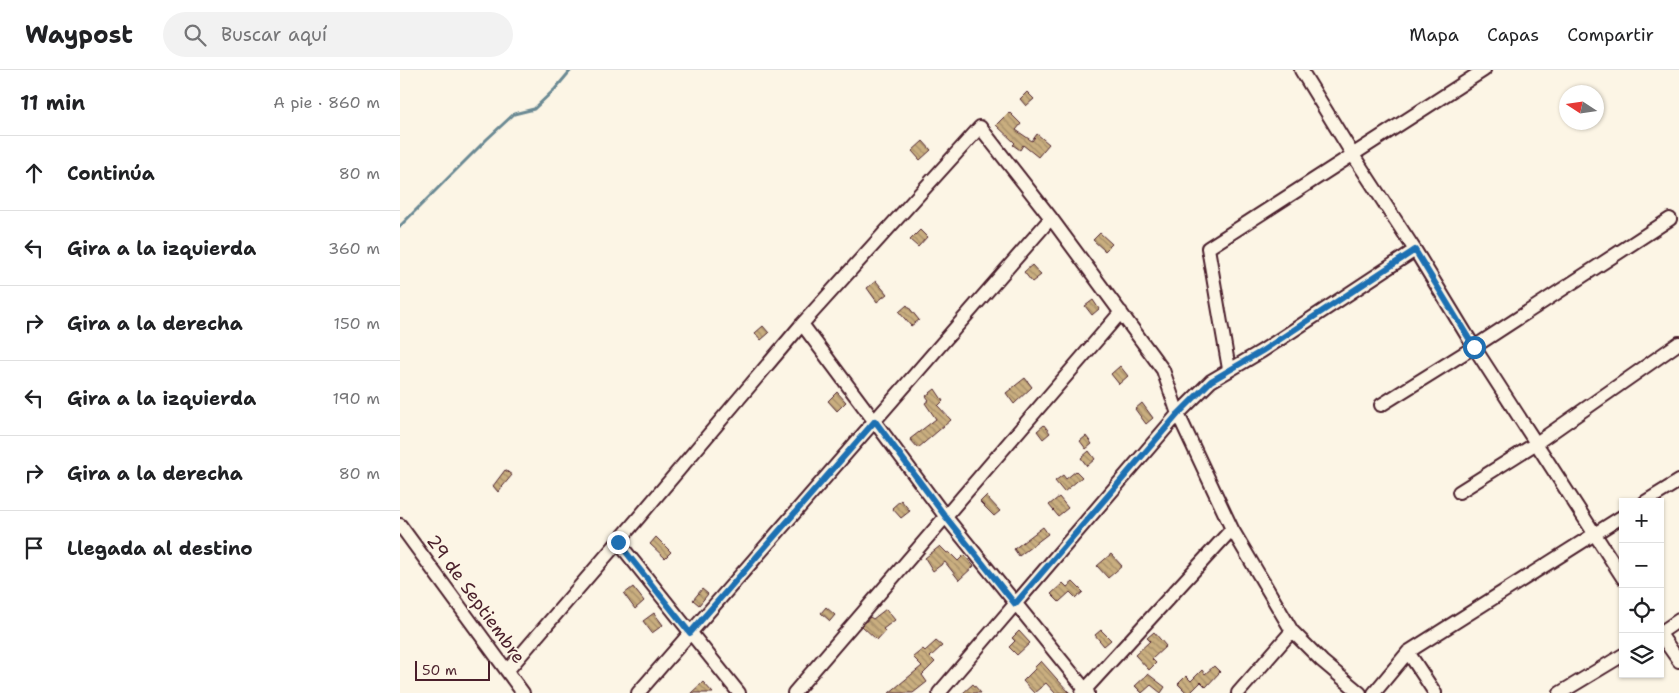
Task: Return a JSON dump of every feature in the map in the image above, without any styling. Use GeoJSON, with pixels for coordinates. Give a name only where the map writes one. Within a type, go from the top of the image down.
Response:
{"type":"FeatureCollection","features":[{"type":"Feature","properties":{"kind":"street"},"geometry":{"type":"LineString","coordinates":[[1300,70],[1415,250],[1474,347],[1619,572]]}},
{"type":"Feature","properties":{"kind":"street"},"geometry":{"type":"LineString","coordinates":[[1229,369],[1208,248],[1484,70]]}},
{"type":"Feature","properties":{"kind":"street"},"geometry":{"type":"LineString","coordinates":[[507,671],[802,324],[980,127],[1051,218],[1162,370],[1178,414],[1232,529],[1292,631],[1322,661],[1360,693]]}},
{"type":"Feature","properties":{"kind":"street"},"geometry":{"type":"LineString","coordinates":[[638,693],[1051,218]]}},
{"type":"Feature","properties":{"kind":"street"},"geometry":{"type":"LineString","coordinates":[[1381,405],[1474,347],[1670,219]]}},
{"type":"Feature","properties":{"kind":"street"},"geometry":{"type":"LineString","coordinates":[[939,693],[1178,414],[1211,381],[1262,351],[1415,250]]}},
{"type":"Feature","properties":{"kind":"street"},"geometry":{"type":"LineString","coordinates":[[794,693],[1121,312]]}},
{"type":"Feature","properties":{"kind":"street"},"geometry":{"type":"LineString","coordinates":[[802,324],[945,516],[1085,692],[1232,529]]}},
{"type":"Feature","properties":{"kind":"street"},"geometry":{"type":"LineString","coordinates":[[1459,492],[1536,444],[1679,343]]}},
{"type":"Feature","properties":{"kind":"street"},"geometry":{"type":"LineString","coordinates":[[1651,498],[1679,481]]}},
{"type":"Feature","properties":{"kind":"street"},"geometry":{"type":"LineString","coordinates":[[1374,693],[1408,652],[1619,518]]}},
{"type":"Feature","properties":{"kind":"street","name":"29 de Septiembre"},"geometry":{"type":"LineString","coordinates":[[400,526],[523,693]]}},
{"type":"Feature","properties":{"kind":"street"},"geometry":{"type":"LineString","coordinates":[[618,542],[738,693]]}},
{"type":"Feature","properties":{"kind":"street"},"geometry":{"type":"LineString","coordinates":[[1664,630],[1679,620]]}},
{"type":"Feature","properties":{"kind":"street"},"geometry":{"type":"LineString","coordinates":[[1238,693],[1292,631]]}},
{"type":"Feature","properties":{"kind":"street"},"geometry":{"type":"LineString","coordinates":[[1664,639],[1679,661]]}},
{"type":"Feature","properties":{"kind":"street"},"geometry":{"type":"LineString","coordinates":[[1408,652],[1435,693]]}},
{"type":"Feature","properties":{"kind":"street"},"geometry":{"type":"LineString","coordinates":[[1560,693],[1619,658]]}},
{"type":"Feature","properties":{"kind":"building"},"geometry":{"type":"Polygon","coordinates":[[[1027,92],[1034,99],[1026,106],[1020,99],[1027,92]]]}},
{"type":"Feature","properties":{"kind":"building"},"geometry":{"type":"Polygon","coordinates":[[[1009,112],[1021,124],[1016,130],[1032,141],[1037,134],[1049,144],[1038,157],[1023,145],[1020,150],[1013,145],[1015,143],[996,125],[1009,112]]]}},
{"type":"Feature","properties":{"kind":"building"},"geometry":{"type":"Polygon","coordinates":[[[923,141],[931,150],[920,160],[912,151],[923,141]]]}},
{"type":"Feature","properties":{"kind":"building"},"geometry":{"type":"Polygon","coordinates":[[[920,230],[927,237],[918,247],[910,240],[920,230]]]}},
{"type":"Feature","properties":{"kind":"building"},"geometry":{"type":"Polygon","coordinates":[[[1100,233],[1112,244],[1105,251],[1093,240],[1100,233]]]}},
{"type":"Feature","properties":{"kind":"building"},"geometry":{"type":"Polygon","coordinates":[[[1032,265],[1041,275],[1032,282],[1024,272],[1032,265]]]}},
{"type":"Feature","properties":{"kind":"building"},"geometry":{"type":"Polygon","coordinates":[[[876,281],[887,294],[877,302],[867,288],[876,281]]]}},
{"type":"Feature","properties":{"kind":"building"},"geometry":{"type":"Polygon","coordinates":[[[1093,300],[1099,309],[1092,315],[1085,306],[1093,300]]]}},
{"type":"Feature","properties":{"kind":"building"},"geometry":{"type":"Polygon","coordinates":[[[907,305],[919,320],[911,326],[899,312],[907,305]]]}},
{"type":"Feature","properties":{"kind":"building"},"geometry":{"type":"Polygon","coordinates":[[[763,326],[769,333],[761,340],[755,333],[763,326]]]}},
{"type":"Feature","properties":{"kind":"building"},"geometry":{"type":"Polygon","coordinates":[[[1120,366],[1128,376],[1119,384],[1111,374],[1120,366]]]}},
{"type":"Feature","properties":{"kind":"building"},"geometry":{"type":"Polygon","coordinates":[[[1025,378],[1032,387],[1014,404],[1006,393],[1025,378]]]}},
{"type":"Feature","properties":{"kind":"building"},"geometry":{"type":"Polygon","coordinates":[[[935,389],[943,401],[938,406],[951,420],[918,448],[910,439],[936,419],[925,403],[929,400],[926,396],[935,389]]]}},
{"type":"Feature","properties":{"kind":"building"},"geometry":{"type":"Polygon","coordinates":[[[837,392],[846,402],[837,411],[828,401],[837,392]]]}},
{"type":"Feature","properties":{"kind":"building"},"geometry":{"type":"Polygon","coordinates":[[[1142,403],[1153,418],[1146,424],[1135,409],[1142,403]]]}},
{"type":"Feature","properties":{"kind":"building"},"geometry":{"type":"Polygon","coordinates":[[[1044,425],[1050,433],[1043,439],[1037,431],[1044,425]]]}},
{"type":"Feature","properties":{"kind":"building"},"geometry":{"type":"Polygon","coordinates":[[[1086,436],[1092,444],[1086,449],[1080,441],[1086,436]]]}},
{"type":"Feature","properties":{"kind":"building"},"geometry":{"type":"Polygon","coordinates":[[[1089,451],[1095,459],[1087,466],[1081,458],[1089,451]]]}},
{"type":"Feature","properties":{"kind":"building"},"geometry":{"type":"Polygon","coordinates":[[[505,470],[512,475],[498,492],[493,486],[505,470]]]}},
{"type":"Feature","properties":{"kind":"building"},"geometry":{"type":"Polygon","coordinates":[[[1076,471],[1082,477],[1064,492],[1055,481],[1063,475],[1066,479],[1076,471]]]}},
{"type":"Feature","properties":{"kind":"building"},"geometry":{"type":"Polygon","coordinates":[[[986,496],[1000,511],[994,516],[980,502],[986,496]]]}},
{"type":"Feature","properties":{"kind":"building"},"geometry":{"type":"Polygon","coordinates":[[[1059,497],[1068,508],[1058,516],[1049,505],[1059,497]]]}},
{"type":"Feature","properties":{"kind":"building"},"geometry":{"type":"Polygon","coordinates":[[[901,500],[910,511],[901,518],[892,508],[901,500]]]}},
{"type":"Feature","properties":{"kind":"building"},"geometry":{"type":"Polygon","coordinates":[[[1043,527],[1048,534],[1019,556],[1014,549],[1043,527]]]}},
{"type":"Feature","properties":{"kind":"building"},"geometry":{"type":"Polygon","coordinates":[[[656,537],[671,552],[665,558],[650,544],[656,537]]]}},
{"type":"Feature","properties":{"kind":"building"},"geometry":{"type":"Polygon","coordinates":[[[940,546],[958,561],[964,555],[974,566],[959,580],[945,562],[933,571],[925,558],[940,546]]]}},
{"type":"Feature","properties":{"kind":"building"},"geometry":{"type":"Polygon","coordinates":[[[1111,554],[1122,566],[1108,578],[1097,566],[1111,554]]]}},
{"type":"Feature","properties":{"kind":"building"},"geometry":{"type":"Polygon","coordinates":[[[1073,582],[1083,592],[1076,598],[1070,592],[1059,602],[1051,594],[1063,583],[1067,587],[1073,582]]]}},
{"type":"Feature","properties":{"kind":"building"},"geometry":{"type":"Polygon","coordinates":[[[633,587],[644,601],[635,609],[624,594],[633,587]]]}},
{"type":"Feature","properties":{"kind":"building"},"geometry":{"type":"Polygon","coordinates":[[[702,589],[708,594],[699,605],[693,600],[702,589]]]}},
{"type":"Feature","properties":{"kind":"building"},"geometry":{"type":"Polygon","coordinates":[[[826,607],[835,615],[830,621],[821,613],[826,607]]]}},
{"type":"Feature","properties":{"kind":"building"},"geometry":{"type":"Polygon","coordinates":[[[886,609],[895,620],[883,629],[885,631],[877,640],[862,626],[870,617],[873,619],[886,609]]]}},
{"type":"Feature","properties":{"kind":"building"},"geometry":{"type":"Polygon","coordinates":[[[654,613],[663,625],[652,633],[643,621],[654,613]]]}},
{"type":"Feature","properties":{"kind":"building"},"geometry":{"type":"Polygon","coordinates":[[[1101,630],[1111,640],[1104,646],[1095,635],[1101,630]]]}},
{"type":"Feature","properties":{"kind":"building"},"geometry":{"type":"Polygon","coordinates":[[[1019,631],[1030,643],[1017,655],[1009,647],[1015,641],[1012,638],[1019,631]]]}},
{"type":"Feature","properties":{"kind":"building"},"geometry":{"type":"Polygon","coordinates":[[[1154,632],[1166,646],[1152,659],[1156,663],[1149,670],[1135,655],[1150,641],[1147,638],[1154,632]]]}},
{"type":"Feature","properties":{"kind":"building"},"geometry":{"type":"Polygon","coordinates":[[[936,641],[942,646],[930,657],[935,662],[922,675],[927,682],[913,693],[889,693],[922,666],[913,657],[923,649],[925,651],[936,641]]]}},
{"type":"Feature","properties":{"kind":"building"},"geometry":{"type":"Polygon","coordinates":[[[1041,661],[1070,693],[1055,693],[1046,683],[1034,693],[1023,681],[1041,661]]]}},
{"type":"Feature","properties":{"kind":"building"},"geometry":{"type":"Polygon","coordinates":[[[1214,666],[1220,672],[1206,687],[1201,682],[1190,693],[1187,693],[1178,684],[1186,676],[1191,681],[1202,670],[1205,674],[1214,666]]]}},
{"type":"Feature","properties":{"kind":"building"},"geometry":{"type":"Polygon","coordinates":[[[1148,674],[1165,687],[1161,693],[1151,685],[1142,693],[1135,686],[1148,674]]]}},
{"type":"Feature","properties":{"kind":"building"},"geometry":{"type":"Polygon","coordinates":[[[703,682],[713,693],[691,693],[703,682]]]}},
{"type":"Feature","properties":{"kind":"building"},"geometry":{"type":"Polygon","coordinates":[[[973,684],[981,693],[963,693],[973,684]]]}},
{"type":"Feature","properties":{"kind":"waterway"},"geometry":{"type":"LineString","coordinates":[[400,226],[514,114],[534,109],[571,70]]}},
{"type":"Feature","properties":{"kind":"route"},"geometry":{"type":"LineString","coordinates":[[618,542],[690,633],[875,421],[945,516],[1015,604],[1178,414],[1211,381],[1262,351],[1415,250],[1474,347]]}}]}
